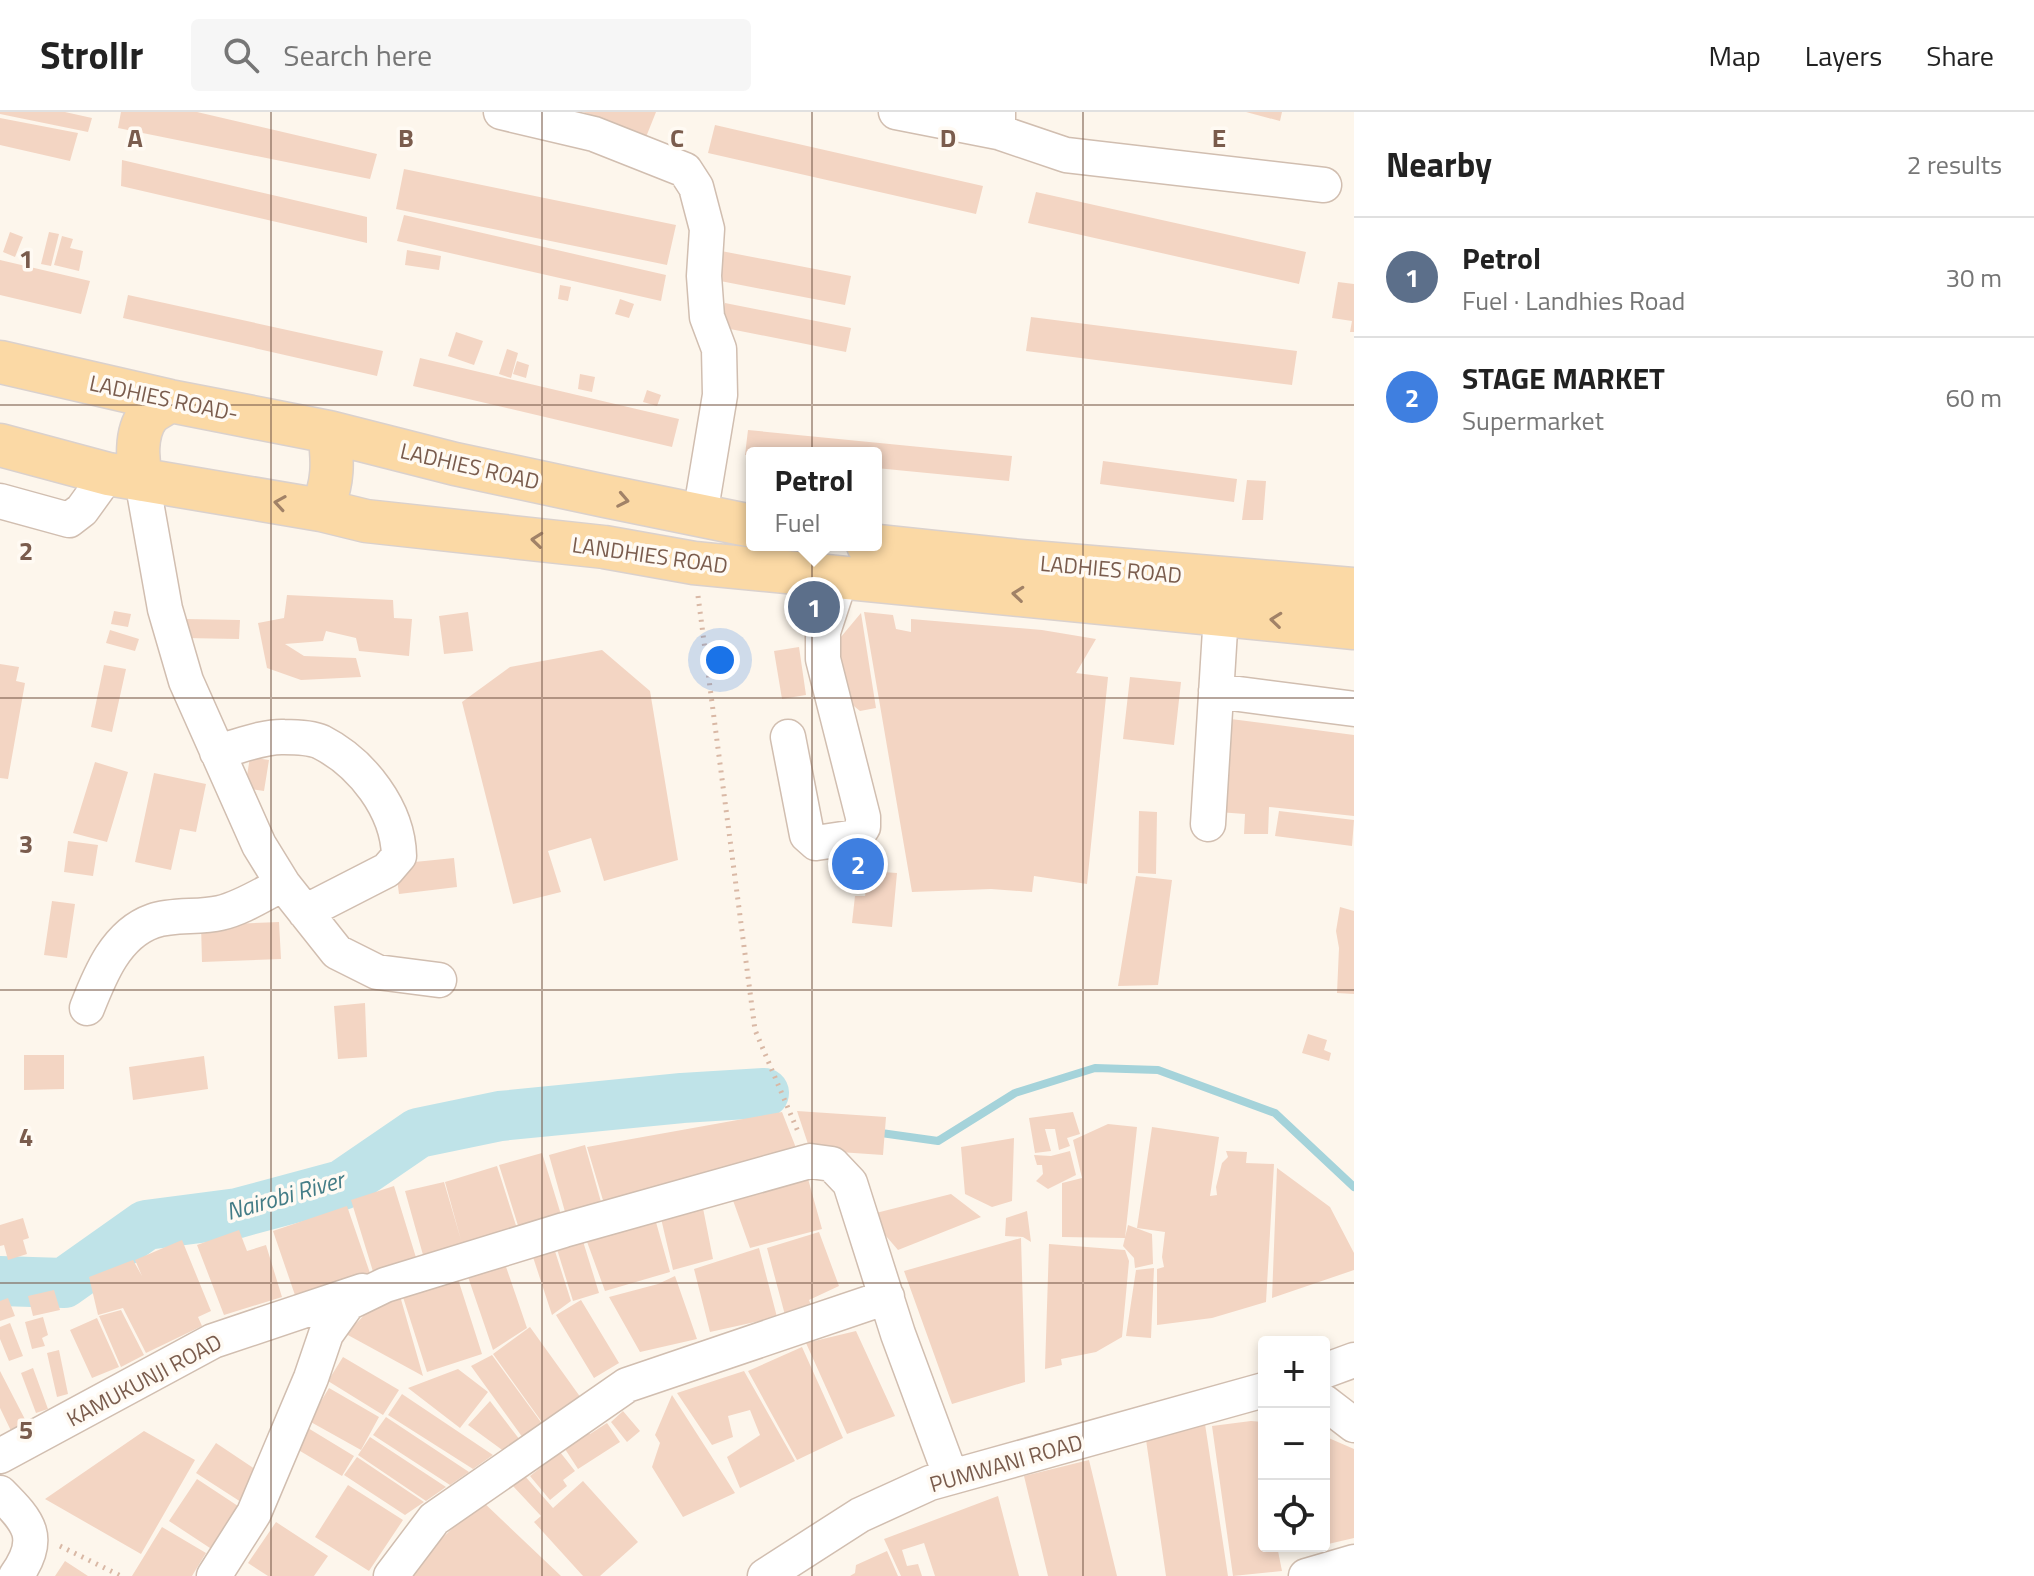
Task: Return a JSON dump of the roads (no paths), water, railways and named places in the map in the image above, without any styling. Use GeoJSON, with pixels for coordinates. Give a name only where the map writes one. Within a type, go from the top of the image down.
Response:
{"type":"FeatureCollection","features":[{"type":"Feature","properties":{"kind":"main road","name":"LADHIES ROAD-"},"geometry":{"type":"LineString","coordinates":[[0,362],[170,401],[329,432]]}},
{"type":"Feature","properties":{"kind":"main road"},"geometry":{"type":"LineString","coordinates":[[125,477],[138,464],[148,416],[170,401]]}},
{"type":"Feature","properties":{"kind":"main road","name":"LADHIES ROAD"},"geometry":{"type":"LineString","coordinates":[[329,432],[470,467],[746,525]]}},
{"type":"Feature","properties":{"kind":"main road"},"geometry":{"type":"LineString","coordinates":[[321,510],[333,476],[329,432]]}},
{"type":"Feature","properties":{"kind":"main road","name":"LANDHIES ROAD"},"geometry":{"type":"LineString","coordinates":[[0,445],[125,477],[321,510],[366,521],[604,547],[694,563],[1354,628]]}},
{"type":"Feature","properties":{"kind":"main road","name":"LADHIES ROAD"},"geometry":{"type":"LineString","coordinates":[[882,546],[1354,589]]}},
{"type":"Feature","properties":{"kind":"street"},"geometry":{"type":"LineString","coordinates":[[501,112],[594,134],[685,170],[696,187],[707,229],[704,276],[707,317],[719,349],[720,395],[700,515]]}},
{"type":"Feature","properties":{"kind":"street"},"geometry":{"type":"LineString","coordinates":[[896,112],[998,122],[1066,155],[1324,185]]}},
{"type":"Feature","properties":{"kind":"street"},"geometry":{"type":"LineString","coordinates":[[0,501],[69,520],[125,477],[186,681],[259,845],[283,884],[337,952],[377,972],[439,980]]}},
{"type":"Feature","properties":{"kind":"street"},"geometry":{"type":"LineString","coordinates":[[788,737],[807,835],[816,843],[856,837],[863,827],[863,817],[823,659],[823,632],[841,577]]}},
{"type":"Feature","properties":{"kind":"street"},"geometry":{"type":"LineString","coordinates":[[1208,824],[1221,614]]}},
{"type":"Feature","properties":{"kind":"street"},"geometry":{"type":"LineString","coordinates":[[1216,691],[1354,709]]}},
{"type":"Feature","properties":{"kind":"street"},"geometry":{"type":"LineString","coordinates":[[217,752],[281,736],[319,741],[348,760],[371,782],[399,834],[399,856],[387,870],[305,912]]}},
{"type":"Feature","properties":{"kind":"street"},"geometry":{"type":"LineString","coordinates":[[87,1008],[101,972],[118,946],[137,929],[154,920],[221,913],[283,884]]}},
{"type":"Feature","properties":{"kind":"street"},"geometry":{"type":"LineString","coordinates":[[214,1576],[254,1513],[311,1378],[326,1334],[348,1303],[385,1285],[564,1230],[810,1161],[832,1164],[850,1183],[898,1334],[951,1477]]}},
{"type":"Feature","properties":{"kind":"street","name":"KAMUKUNJI ROAD"},"geometry":{"type":"LineString","coordinates":[[0,1456],[213,1341],[385,1285]]}},
{"type":"Feature","properties":{"kind":"street"},"geometry":{"type":"LineString","coordinates":[[391,1576],[434,1519],[627,1385],[887,1297]]}},
{"type":"Feature","properties":{"kind":"street"},"geometry":{"type":"LineString","coordinates":[[1330,1369],[1354,1360]]}},
{"type":"Feature","properties":{"kind":"street","name":"PUMWANI ROAD"},"geometry":{"type":"LineString","coordinates":[[765,1576],[860,1515],[930,1483],[1258,1392]]}},
{"type":"Feature","properties":{"kind":"street"},"geometry":{"type":"LineString","coordinates":[[1330,1407],[1354,1425]]}},
{"type":"Feature","properties":{"kind":"street"},"geometry":{"type":"LineString","coordinates":[[0,1493],[26,1519],[31,1531],[31,1550],[16,1576]]}},
{"type":"Feature","properties":{"kind":"street"},"geometry":{"type":"LineString","coordinates":[[1306,1576],[1354,1562]]}},
{"type":"Feature","properties":{"kind":"waterway","name":"Nairobi River"},"geometry":{"type":"LineString","coordinates":[[874,1132],[938,1141],[1015,1093],[1095,1068],[1158,1070],[1275,1113],[1354,1187]]}},
{"type":"Feature","properties":{"kind":"waterway","name":"Nairobi River"},"geometry":{"type":"LineString","coordinates":[[0,1281],[64,1283],[146,1225],[238,1213],[342,1185],[418,1133],[500,1116],[764,1093]]}},
{"type":"Feature","properties":{"kind":"place","name":"Petrol"},"geometry":{"type":"Point","coordinates":[814,607]}},
{"type":"Feature","properties":{"kind":"place","name":"STAGE MARKET"},"geometry":{"type":"Point","coordinates":[858,864]}}]}
